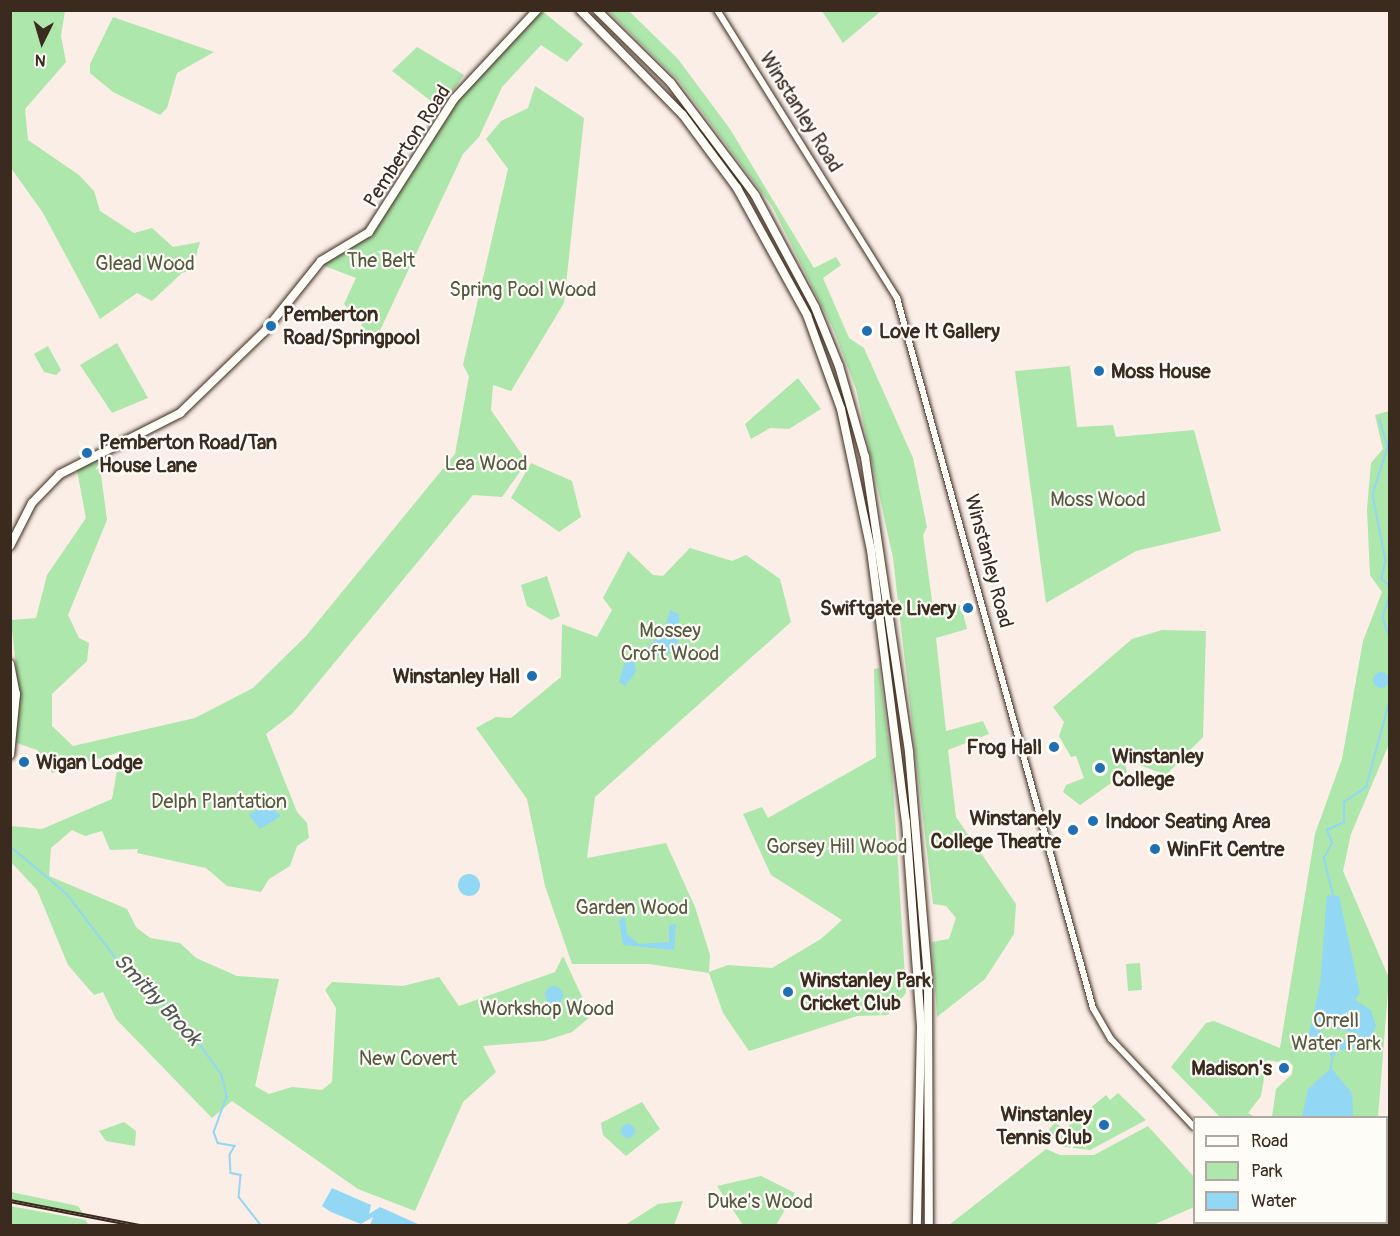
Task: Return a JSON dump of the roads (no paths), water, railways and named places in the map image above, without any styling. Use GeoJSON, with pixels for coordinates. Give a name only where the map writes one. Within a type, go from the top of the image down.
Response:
{"type":"FeatureCollection","features":[{"type":"Feature","properties":{"kind":"highway"},"geometry":{"type":"LineString","coordinates":[[580,10],[683,115],[737,188],[780,260],[829,369],[857,475],[894,709],[921,1027],[922,1127],[917,1226]]}},
{"type":"Feature","properties":{"kind":"highway"},"geometry":{"type":"LineString","coordinates":[[597,10],[671,83],[755,195],[815,307],[839,366],[884,555],[909,752],[931,1017],[932,1127],[928,1226]]}},
{"type":"Feature","properties":{"kind":"main road","name":"Pemberton Road"},"geometry":{"type":"LineString","coordinates":[[10,546],[32,503],[60,474],[187,408],[264,332],[321,261],[369,232],[454,99],[537,10]]}},
{"type":"Feature","properties":{"kind":"main road"},"geometry":{"type":"LineString","coordinates":[[10,664],[16,705],[10,755]]}},
{"type":"Feature","properties":{"kind":"street","name":"Winstanley Road"},"geometry":{"type":"LineString","coordinates":[[717,10],[897,298],[1093,1008],[1111,1039],[1193,1126]]}},
{"type":"Feature","properties":{"kind":"water"},"geometry":{"type":"Polygon","coordinates":[[[670,610],[679,614],[678,642],[673,652],[652,656],[645,650],[664,631],[670,610]]]}},
{"type":"Feature","properties":{"kind":"water"},"geometry":{"type":"Polygon","coordinates":[[[633,655],[636,672],[625,686],[619,682],[626,657],[633,655]]]}},
{"type":"Feature","properties":{"kind":"water"},"geometry":{"type":"Polygon","coordinates":[[[1381,672],[1387,674],[1389,680],[1387,686],[1381,688],[1375,686],[1373,680],[1375,674],[1381,672]]]}},
{"type":"Feature","properties":{"kind":"water"},"geometry":{"type":"Polygon","coordinates":[[[266,803],[281,816],[260,829],[249,815],[266,803]]]}},
{"type":"Feature","properties":{"kind":"water"},"geometry":{"type":"Polygon","coordinates":[[[469,874],[477,877],[480,885],[477,893],[469,896],[461,893],[458,885],[461,877],[469,874]]]}},
{"type":"Feature","properties":{"kind":"water"},"geometry":{"type":"Polygon","coordinates":[[[1327,895],[1339,896],[1360,993],[1355,1000],[1371,1010],[1376,1026],[1368,1046],[1340,1050],[1332,1058],[1325,1045],[1316,1053],[1306,1046],[1320,985],[1327,895]],[[1327,1022],[1315,1039],[1343,1041],[1360,1034],[1337,1029],[1327,1022]]]}},
{"type":"Feature","properties":{"kind":"water"},"geometry":{"type":"Polygon","coordinates":[[[625,917],[627,934],[639,944],[669,942],[669,925],[676,924],[674,950],[623,945],[619,920],[625,917]]]}},
{"type":"Feature","properties":{"kind":"water"},"geometry":{"type":"Polygon","coordinates":[[[550,986],[558,986],[563,991],[561,1002],[550,1004],[545,999],[545,991],[550,986]]]}},
{"type":"Feature","properties":{"kind":"water"},"geometry":{"type":"Polygon","coordinates":[[[1331,1068],[1352,1093],[1353,1116],[1302,1116],[1308,1089],[1331,1068]]]}},
{"type":"Feature","properties":{"kind":"water"},"geometry":{"type":"Polygon","coordinates":[[[628,1124],[633,1126],[635,1131],[633,1136],[628,1138],[623,1136],[621,1131],[623,1126],[628,1124]]]}},
{"type":"Feature","properties":{"kind":"water"},"geometry":{"type":"Polygon","coordinates":[[[332,1188],[371,1205],[369,1214],[380,1207],[420,1225],[370,1225],[373,1217],[361,1224],[331,1212],[322,1206],[332,1188]]]}},
{"type":"Feature","properties":{"kind":"waterway"},"geometry":{"type":"LineString","coordinates":[[1380,420],[1388,447],[1373,495],[1386,561],[1382,579],[1390,586]]}},
{"type":"Feature","properties":{"kind":"waterway"},"geometry":{"type":"LineString","coordinates":[[1390,594],[1383,618],[1390,637]]}},
{"type":"Feature","properties":{"kind":"waterway"},"geometry":{"type":"LineString","coordinates":[[1333,895],[1324,858],[1332,843],[1327,830],[1344,822],[1344,802],[1366,787],[1390,699]]}},
{"type":"Feature","properties":{"kind":"waterway","name":"Smithy Brook"},"geometry":{"type":"LineString","coordinates":[[10,846],[67,894],[119,962],[185,1024],[222,1075],[227,1097],[214,1132],[218,1143],[235,1146],[230,1155],[231,1173],[241,1175],[239,1197],[262,1226]]}},
{"type":"Feature","properties":{"kind":"waterway"},"geometry":{"type":"LineString","coordinates":[[1331,1068],[1332,1058]]}},
{"type":"Feature","properties":{"kind":"railway"},"geometry":{"type":"LineString","coordinates":[[10,1201],[140,1226]]}},
{"type":"Feature","properties":{"kind":"place","name":"Pemberton Road/Springpool"},"geometry":{"type":"Point","coordinates":[271,326]}},
{"type":"Feature","properties":{"kind":"place","name":"Love It Gallery"},"geometry":{"type":"Point","coordinates":[867,331]}},
{"type":"Feature","properties":{"kind":"place","name":"Moss House"},"geometry":{"type":"Point","coordinates":[1099,371]}},
{"type":"Feature","properties":{"kind":"place","name":"Pemberton Road/Tan House Lane"},"geometry":{"type":"Point","coordinates":[87,453]}},
{"type":"Feature","properties":{"kind":"place","name":"Swiftgate Livery"},"geometry":{"type":"Point","coordinates":[968,608]}},
{"type":"Feature","properties":{"kind":"place","name":"Winstanley Hall"},"geometry":{"type":"Point","coordinates":[532,676]}},
{"type":"Feature","properties":{"kind":"place","name":"Frog Hall"},"geometry":{"type":"Point","coordinates":[1054,747]}},
{"type":"Feature","properties":{"kind":"place","name":"Wigan Lodge"},"geometry":{"type":"Point","coordinates":[24,762]}},
{"type":"Feature","properties":{"kind":"place","name":"Winstanley College"},"geometry":{"type":"Point","coordinates":[1100,768]}},
{"type":"Feature","properties":{"kind":"place","name":"Indoor Seating Area"},"geometry":{"type":"Point","coordinates":[1093,821]}},
{"type":"Feature","properties":{"kind":"place","name":"Winstanely College Theatre"},"geometry":{"type":"Point","coordinates":[1073,830]}},
{"type":"Feature","properties":{"kind":"place","name":"WinFit Centre"},"geometry":{"type":"Point","coordinates":[1155,849]}},
{"type":"Feature","properties":{"kind":"place","name":"Winstanley Park Cricket Club"},"geometry":{"type":"Point","coordinates":[788,992]}},
{"type":"Feature","properties":{"kind":"place","name":"Madison's"},"geometry":{"type":"Point","coordinates":[1284,1068]}},
{"type":"Feature","properties":{"kind":"place","name":"Winstanley Tennis Club"},"geometry":{"type":"Point","coordinates":[1104,1125]}},
{"type":"Feature","properties":{"kind":"park label","name":"The Belt"},"geometry":{"type":"Point","coordinates":[381,260]}},
{"type":"Feature","properties":{"kind":"park label","name":"Glead Wood"},"geometry":{"type":"Point","coordinates":[145,263]}},
{"type":"Feature","properties":{"kind":"park label","name":"Spring Pool Wood"},"geometry":{"type":"Point","coordinates":[523,289]}},
{"type":"Feature","properties":{"kind":"park label","name":"Lea Wood"},"geometry":{"type":"Point","coordinates":[486,463]}},
{"type":"Feature","properties":{"kind":"park label","name":"Moss Wood"},"geometry":{"type":"Point","coordinates":[1098,499]}},
{"type":"Feature","properties":{"kind":"park label","name":"Mossey Croft Wood"},"geometry":{"type":"Point","coordinates":[670,642]}},
{"type":"Feature","properties":{"kind":"park label","name":"Delph Plantation"},"geometry":{"type":"Point","coordinates":[219,801]}},
{"type":"Feature","properties":{"kind":"park label","name":"Gorsey Hill Wood"},"geometry":{"type":"Point","coordinates":[837,846]}},
{"type":"Feature","properties":{"kind":"park label","name":"Garden Wood"},"geometry":{"type":"Point","coordinates":[632,907]}},
{"type":"Feature","properties":{"kind":"park label","name":"Workshop Wood"},"geometry":{"type":"Point","coordinates":[547,1008]}},
{"type":"Feature","properties":{"kind":"park label","name":"Orrell Water Park"},"geometry":{"type":"Point","coordinates":[1336,1032]}},
{"type":"Feature","properties":{"kind":"park label","name":"New Covert"},"geometry":{"type":"Point","coordinates":[408,1058]}},
{"type":"Feature","properties":{"kind":"park label","name":"Duke's Wood"},"geometry":{"type":"Point","coordinates":[760,1201]}}]}
